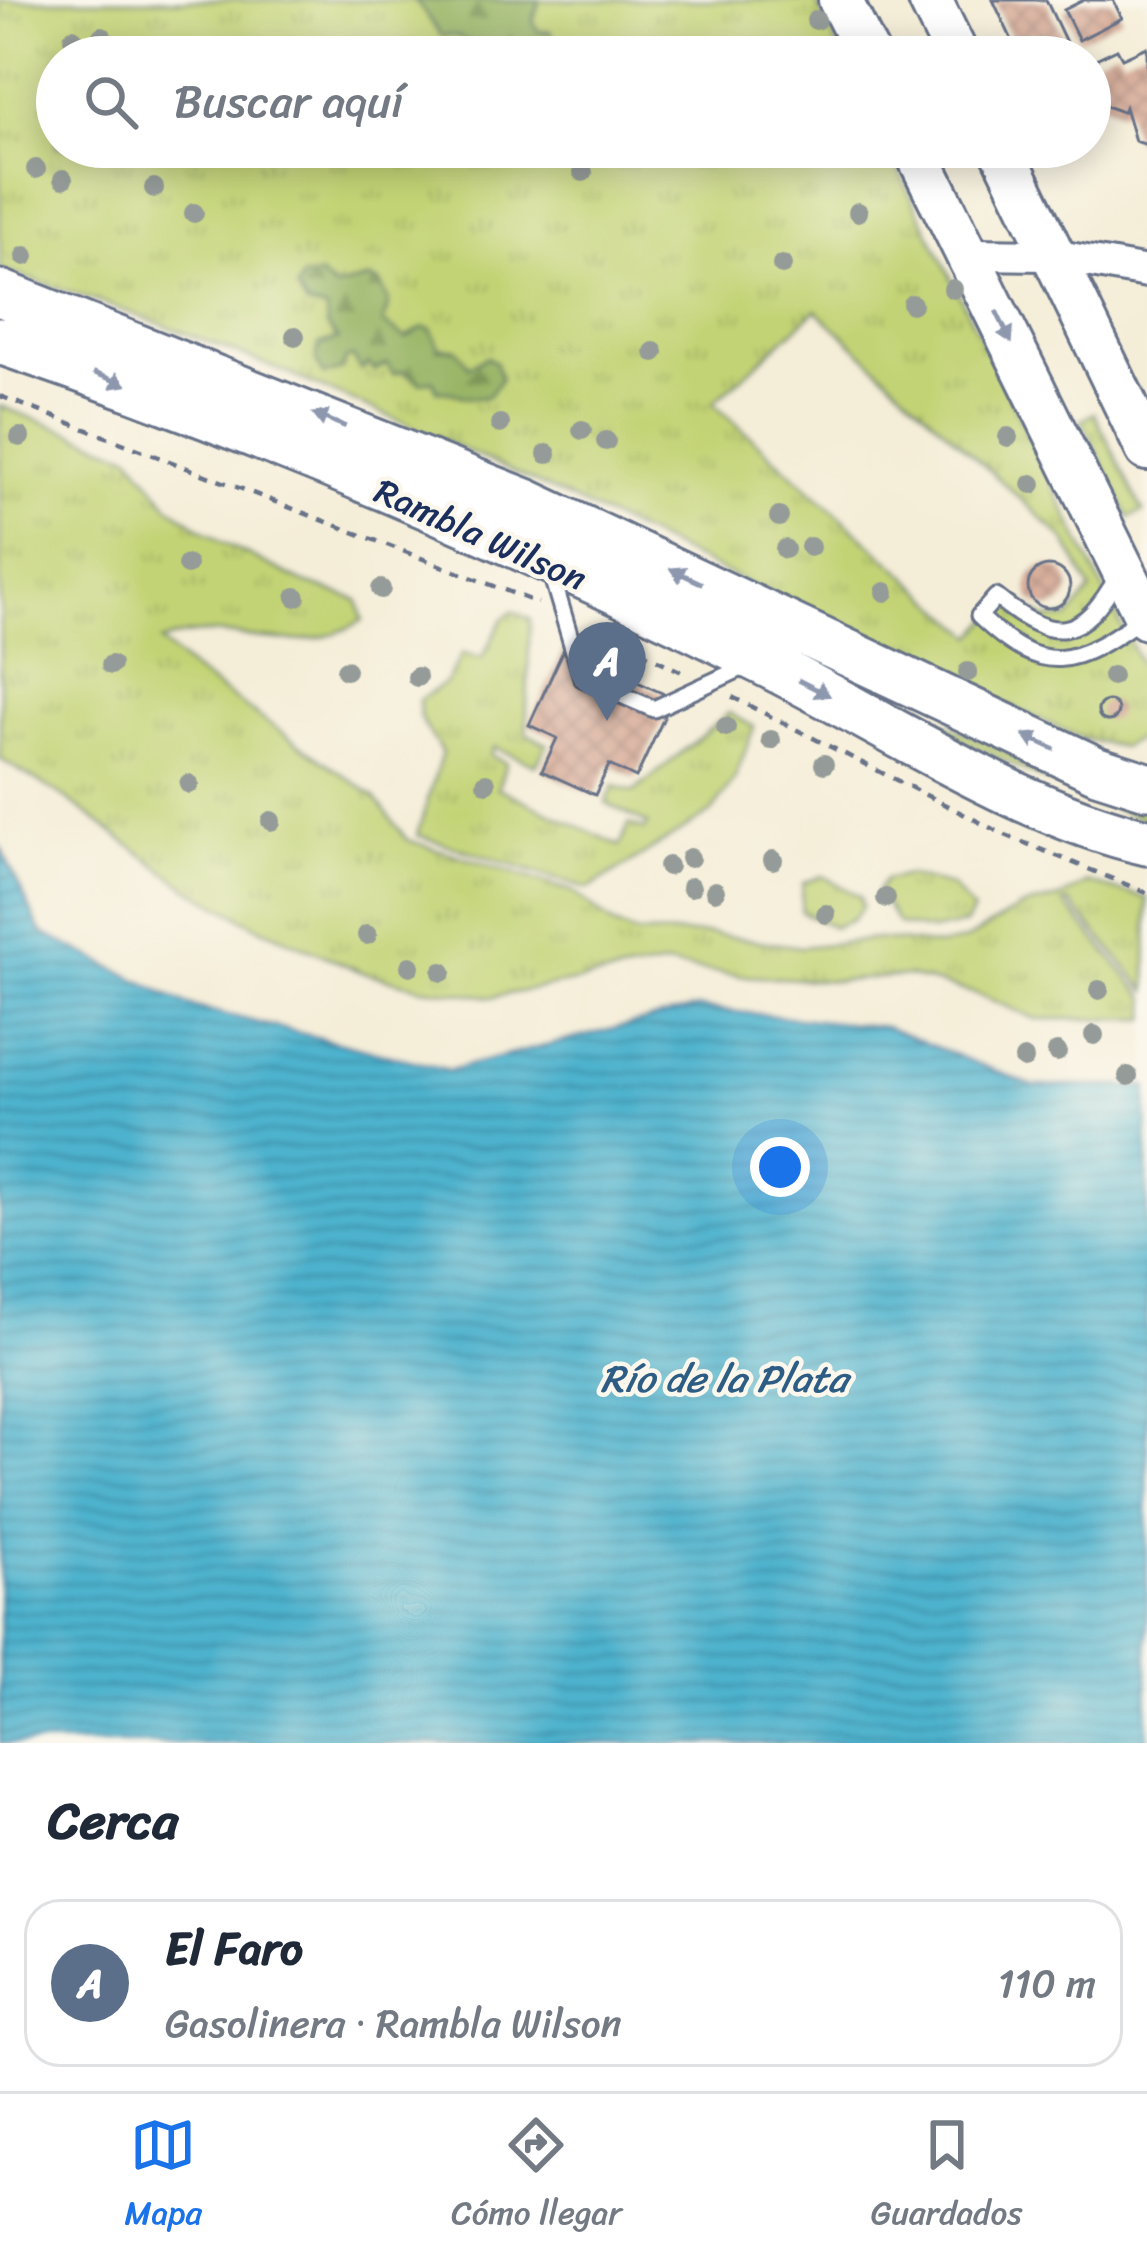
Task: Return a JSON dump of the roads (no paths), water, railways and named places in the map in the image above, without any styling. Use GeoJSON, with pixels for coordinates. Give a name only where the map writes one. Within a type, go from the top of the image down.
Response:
{"type":"FeatureCollection","features":[{"type":"Feature","properties":{"kind":"main road"},"geometry":{"type":"LineString","coordinates":[[840,0],[858,36]]}},
{"type":"Feature","properties":{"kind":"main road"},"geometry":{"type":"LineString","coordinates":[[930,0],[948,36]]}},
{"type":"Feature","properties":{"kind":"main road"},"geometry":{"type":"LineString","coordinates":[[925,168],[1146,616]]}},
{"type":"Feature","properties":{"kind":"main road"},"geometry":{"type":"LineString","coordinates":[[1011,168],[1147,448]]}},
{"type":"Feature","properties":{"kind":"main road","name":"Rambla Wilson"},"geometry":{"type":"LineString","coordinates":[[0,293],[413,453],[1097,770],[1147,786]]}},
{"type":"Feature","properties":{"kind":"main road","name":"Rambla Wilson"},"geometry":{"type":"LineString","coordinates":[[0,341],[238,428],[547,561],[759,659],[1032,800],[1147,842]]}},
{"type":"Feature","properties":{"kind":"street"},"geometry":{"type":"LineString","coordinates":[[968,254],[1053,255],[1147,272]]}},
{"type":"Feature","properties":{"kind":"lane"},"geometry":{"type":"LineString","coordinates":[[547,561],[581,678],[654,710],[759,659]]}},
{"type":"Feature","properties":{"kind":"lane"},"geometry":{"type":"LineString","coordinates":[[1122,569],[1095,611],[1062,631],[1046,632],[996,597],[979,616],[1016,648],[1050,661],[1092,651],[1146,616]]}},
{"type":"Feature","properties":{"kind":"water","name":"Río de la Plata"},"geometry":{"type":"Polygon","coordinates":[[[0,846],[41,932],[191,1006],[449,1070],[697,1008],[885,1027],[1033,1086],[1147,1086],[1147,1743],[0,1743],[0,846]]]}},
{"type":"Feature","properties":{"kind":"place","name":"El Faro"},"geometry":{"type":"Point","coordinates":[607,721]}}]}
